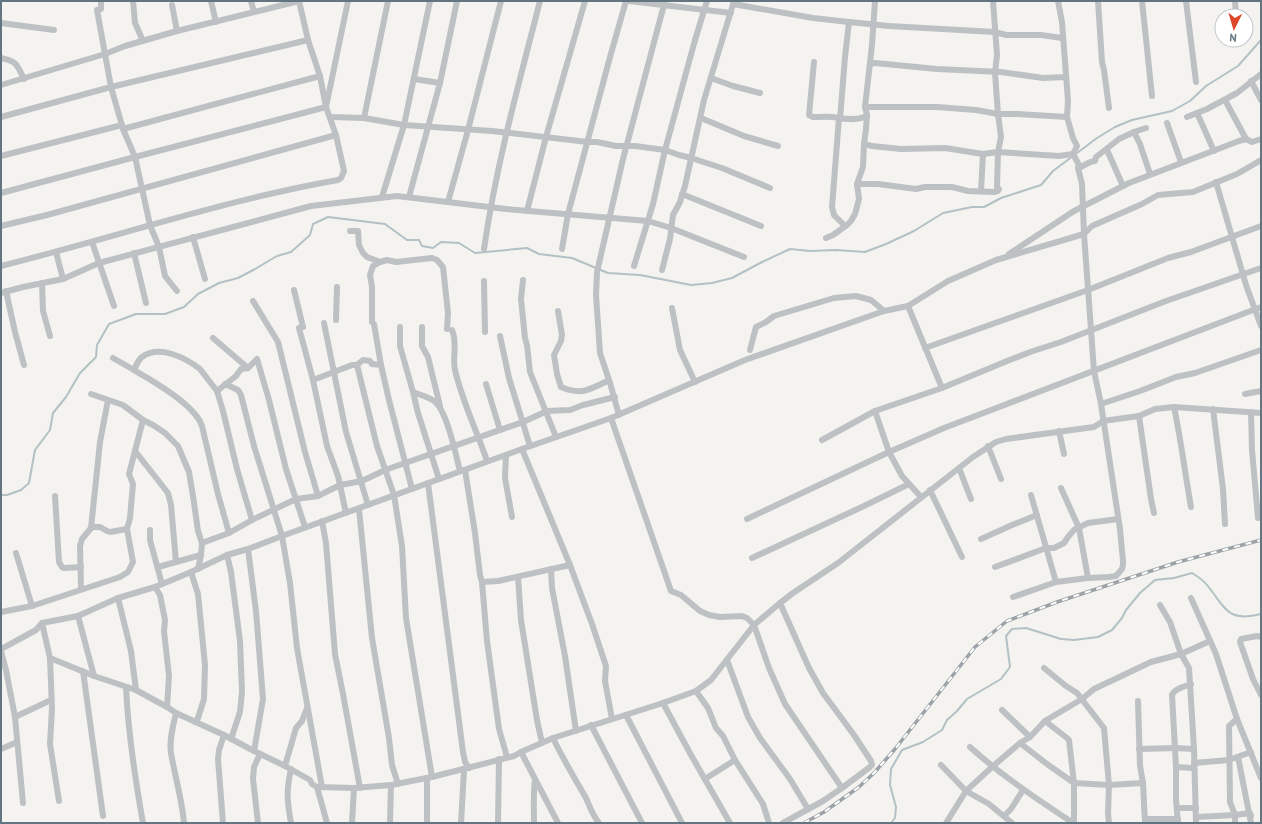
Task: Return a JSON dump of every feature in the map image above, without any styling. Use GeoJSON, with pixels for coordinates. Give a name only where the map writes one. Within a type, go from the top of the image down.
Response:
{"type":"FeatureCollection","features":[{"type":"Feature","properties":{"kind":"street"},"geometry":{"type":"LineString","coordinates":[[101,1],[101,9],[97,10],[111,87],[123,127],[135,156],[150,225],[159,247],[166,276],[177,291]]}},
{"type":"Feature","properties":{"kind":"street"},"geometry":{"type":"LineString","coordinates":[[133,1],[135,23],[143,41]]}},
{"type":"Feature","properties":{"kind":"street"},"geometry":{"type":"LineString","coordinates":[[211,1],[216,22]]}},
{"type":"Feature","properties":{"kind":"street"},"geometry":{"type":"LineString","coordinates":[[251,1],[254,12]]}},
{"type":"Feature","properties":{"kind":"street"},"geometry":{"type":"LineString","coordinates":[[1,85],[178,31],[299,1],[308,40],[320,76],[326,108],[336,136],[344,171],[338,180],[292,188],[1,266]]}},
{"type":"Feature","properties":{"kind":"street"},"geometry":{"type":"LineString","coordinates":[[326,108],[348,1]]}},
{"type":"Feature","properties":{"kind":"street"},"geometry":{"type":"LineString","coordinates":[[364,118],[388,1]]}},
{"type":"Feature","properties":{"kind":"street"},"geometry":{"type":"LineString","coordinates":[[382,197],[404,125],[430,1]]}},
{"type":"Feature","properties":{"kind":"street"},"geometry":{"type":"LineString","coordinates":[[409,197],[440,83],[457,1]]}},
{"type":"Feature","properties":{"kind":"street"},"geometry":{"type":"LineString","coordinates":[[448,202],[501,1]]}},
{"type":"Feature","properties":{"kind":"street"},"geometry":{"type":"LineString","coordinates":[[484,248],[490,208],[506,133],[540,1]]}},
{"type":"Feature","properties":{"kind":"street"},"geometry":{"type":"LineString","coordinates":[[527,211],[546,137],[585,1]]}},
{"type":"Feature","properties":{"kind":"street"},"geometry":{"type":"LineString","coordinates":[[562,249],[568,214],[626,1]]}},
{"type":"Feature","properties":{"kind":"street"},"geometry":{"type":"LineString","coordinates":[[629,1],[665,3],[731,13]]}},
{"type":"Feature","properties":{"kind":"street"},"geometry":{"type":"LineString","coordinates":[[634,266],[656,192],[665,150],[707,1]]}},
{"type":"Feature","properties":{"kind":"street"},"geometry":{"type":"LineString","coordinates":[[826,238],[833,235],[845,226],[851,221],[855,214],[858,199],[856,184],[863,167],[867,115],[865,106],[875,1]]}},
{"type":"Feature","properties":{"kind":"street"},"geometry":{"type":"LineString","coordinates":[[856,184],[878,184],[916,190],[925,187],[952,187],[968,191],[999,190],[997,187],[998,152],[1001,137],[998,114],[996,73],[997,55],[993,1]]}},
{"type":"Feature","properties":{"kind":"street"},"geometry":{"type":"LineString","coordinates":[[1058,1],[1062,22],[1062,38],[1068,101],[1067,117],[1077,146],[1073,154]]}},
{"type":"Feature","properties":{"kind":"street"},"geometry":{"type":"LineString","coordinates":[[1098,1],[1102,62],[1109,108]]}},
{"type":"Feature","properties":{"kind":"street"},"geometry":{"type":"LineString","coordinates":[[1142,1],[1152,96]]}},
{"type":"Feature","properties":{"kind":"street"},"geometry":{"type":"LineString","coordinates":[[1186,1],[1196,82]]}},
{"type":"Feature","properties":{"kind":"street"},"geometry":{"type":"LineString","coordinates":[[619,415],[615,397],[600,353],[596,295],[598,269],[609,217],[665,3]]}},
{"type":"Feature","properties":{"kind":"street"},"geometry":{"type":"LineString","coordinates":[[662,270],[670,239],[673,215],[680,202],[685,186],[704,100],[734,3],[813,18],[849,22],[995,32],[1006,35],[1041,35],[1062,38]]}},
{"type":"Feature","properties":{"kind":"street"},"geometry":{"type":"LineString","coordinates":[[172,5],[178,31]]}},
{"type":"Feature","properties":{"kind":"street"},"geometry":{"type":"LineString","coordinates":[[845,226],[834,215],[832,207],[844,57],[849,22]]}},
{"type":"Feature","properties":{"kind":"street"},"geometry":{"type":"LineString","coordinates":[[1,23],[54,30]]}},
{"type":"Feature","properties":{"kind":"street"},"geometry":{"type":"LineString","coordinates":[[1,117],[111,87],[308,40]]}},
{"type":"Feature","properties":{"kind":"street"},"geometry":{"type":"LineString","coordinates":[[1,58],[15,63],[24,78]]}},
{"type":"Feature","properties":{"kind":"street"},"geometry":{"type":"LineString","coordinates":[[814,62],[809,115],[814,117],[839,118],[848,120],[867,115]]}},
{"type":"Feature","properties":{"kind":"street"},"geometry":{"type":"LineString","coordinates":[[870,64],[875,63],[937,69],[996,73],[1001,72],[1043,78],[1066,77]]}},
{"type":"Feature","properties":{"kind":"street"},"geometry":{"type":"LineString","coordinates":[[1187,117],[1207,110],[1225,100],[1237,93],[1261,74]]}},
{"type":"Feature","properties":{"kind":"street"},"geometry":{"type":"LineString","coordinates":[[1,156],[123,127],[320,76]]}},
{"type":"Feature","properties":{"kind":"street"},"geometry":{"type":"LineString","coordinates":[[711,78],[733,86],[760,93]]}},
{"type":"Feature","properties":{"kind":"street"},"geometry":{"type":"LineString","coordinates":[[414,79],[440,83]]}},
{"type":"Feature","properties":{"kind":"street"},"geometry":{"type":"LineString","coordinates":[[1251,81],[1261,100]]}},
{"type":"Feature","properties":{"kind":"street"},"geometry":{"type":"LineString","coordinates":[[1225,100],[1246,139],[1252,142],[1261,139]]}},
{"type":"Feature","properties":{"kind":"street"},"geometry":{"type":"LineString","coordinates":[[865,106],[937,107],[976,110],[998,114],[1067,117]]}},
{"type":"Feature","properties":{"kind":"street"},"geometry":{"type":"LineString","coordinates":[[1,193],[135,156],[326,108]]}},
{"type":"Feature","properties":{"kind":"street"},"geometry":{"type":"LineString","coordinates":[[1197,113],[1214,151]]}},
{"type":"Feature","properties":{"kind":"street"},"geometry":{"type":"LineString","coordinates":[[330,117],[364,118],[404,125],[492,131],[597,142],[616,146],[639,146],[665,150],[722,168],[770,188]]}},
{"type":"Feature","properties":{"kind":"street"},"geometry":{"type":"LineString","coordinates":[[700,118],[744,136],[778,146]]}},
{"type":"Feature","properties":{"kind":"street"},"geometry":{"type":"LineString","coordinates":[[1167,123],[1181,162]]}},
{"type":"Feature","properties":{"kind":"street"},"geometry":{"type":"LineString","coordinates":[[1078,168],[1084,166],[1090,161],[1096,161],[1096,158],[1115,142],[1134,132],[1146,128]]}},
{"type":"Feature","properties":{"kind":"street"},"geometry":{"type":"LineString","coordinates":[[1134,132],[1140,144],[1150,174]]}},
{"type":"Feature","properties":{"kind":"street"},"geometry":{"type":"LineString","coordinates":[[1,226],[47,215],[336,136]]}},
{"type":"Feature","properties":{"kind":"street"},"geometry":{"type":"LineString","coordinates":[[1002,259],[1082,206],[1150,174],[1246,139]]}},
{"type":"Feature","properties":{"kind":"street"},"geometry":{"type":"LineString","coordinates":[[864,144],[901,149],[945,148],[983,154],[998,152],[1059,156],[1073,154]]}},
{"type":"Feature","properties":{"kind":"street"},"geometry":{"type":"LineString","coordinates":[[1107,150],[1123,186]]}},
{"type":"Feature","properties":{"kind":"street"},"geometry":{"type":"LineString","coordinates":[[980,191],[983,154]]}},
{"type":"Feature","properties":{"kind":"street"},"geometry":{"type":"LineString","coordinates":[[1013,597],[1056,582],[1116,576],[1122,569],[1123,565],[1118,519],[1101,404],[1094,370],[1082,206],[1082,184],[1078,168],[1079,165],[1073,154]]}},
{"type":"Feature","properties":{"kind":"street"},"geometry":{"type":"LineString","coordinates":[[23,803],[15,717],[1,650],[36,630],[42,623],[78,616],[118,598],[155,587],[227,555],[248,550],[305,527],[619,415],[745,360],[884,311],[908,306],[957,276],[1002,259],[1084,234],[1092,226],[1142,204],[1158,195],[1193,192],[1237,174],[1261,160]]}},
{"type":"Feature","properties":{"kind":"street"},"geometry":{"type":"LineString","coordinates":[[1216,182],[1242,274],[1261,326]]}},
{"type":"Feature","properties":{"kind":"street"},"geometry":{"type":"LineString","coordinates":[[682,194],[761,226]]}},
{"type":"Feature","properties":{"kind":"street"},"geometry":{"type":"LineString","coordinates":[[24,365],[3,292],[63,279],[99,264],[134,253],[311,206],[397,196],[490,208],[648,221],[671,228],[744,257]]}},
{"type":"Feature","properties":{"kind":"street"},"geometry":{"type":"LineString","coordinates":[[925,348],[1088,290],[1168,258],[1191,252],[1261,226]]}},
{"type":"Feature","properties":{"kind":"street"},"geometry":{"type":"LineString","coordinates":[[350,231],[358,231],[359,245],[363,253],[367,257],[380,262]]}},
{"type":"Feature","properties":{"kind":"street"},"geometry":{"type":"LineString","coordinates":[[193,237],[205,279]]}},
{"type":"Feature","properties":{"kind":"street"},"geometry":{"type":"LineString","coordinates":[[92,242],[114,306]]}},
{"type":"Feature","properties":{"kind":"street"},"geometry":{"type":"LineString","coordinates":[[56,252],[63,279]]}},
{"type":"Feature","properties":{"kind":"street"},"geometry":{"type":"LineString","coordinates":[[134,253],[146,303]]}},
{"type":"Feature","properties":{"kind":"street"},"geometry":{"type":"LineString","coordinates":[[412,489],[389,400],[373,323],[372,287],[370,275],[373,266],[380,262],[388,260],[396,262],[432,258],[437,260],[443,267],[449,330],[454,337],[455,370],[462,394],[487,461]]}},
{"type":"Feature","properties":{"kind":"street"},"geometry":{"type":"LineString","coordinates":[[822,440],[875,411],[942,388],[1007,361],[1061,342],[1166,301],[1261,268]]}},
{"type":"Feature","properties":{"kind":"street"},"geometry":{"type":"LineString","coordinates":[[523,280],[522,306],[530,372],[547,411],[556,437]]}},
{"type":"Feature","properties":{"kind":"street"},"geometry":{"type":"LineString","coordinates":[[484,281],[485,332]]}},
{"type":"Feature","properties":{"kind":"street"},"geometry":{"type":"LineString","coordinates":[[42,283],[44,311],[50,336]]}},
{"type":"Feature","properties":{"kind":"street"},"geometry":{"type":"LineString","coordinates":[[336,320],[337,287]]}},
{"type":"Feature","properties":{"kind":"street"},"geometry":{"type":"LineString","coordinates":[[294,290],[326,442],[340,485],[346,513]]}},
{"type":"Feature","properties":{"kind":"street"},"geometry":{"type":"LineString","coordinates":[[750,350],[756,327],[774,316],[834,298],[856,296],[871,300],[884,311]]}},
{"type":"Feature","properties":{"kind":"street"},"geometry":{"type":"LineString","coordinates":[[253,301],[278,342],[305,452],[318,496]]}},
{"type":"Feature","properties":{"kind":"street"},"geometry":{"type":"LineString","coordinates":[[908,306],[942,388]]}},
{"type":"Feature","properties":{"kind":"street"},"geometry":{"type":"LineString","coordinates":[[747,519],[944,428],[1261,307]]}},
{"type":"Feature","properties":{"kind":"street"},"geometry":{"type":"LineString","coordinates":[[672,308],[680,350],[694,382]]}},
{"type":"Feature","properties":{"kind":"street"},"geometry":{"type":"LineString","coordinates":[[558,311],[562,341],[554,355],[561,387],[566,389],[588,391],[609,380]]}},
{"type":"Feature","properties":{"kind":"street"},"geometry":{"type":"LineString","coordinates":[[324,323],[346,432],[368,505]]}},
{"type":"Feature","properties":{"kind":"street"},"geometry":{"type":"LineString","coordinates":[[400,327],[400,346],[414,392],[418,413],[440,479]]}},
{"type":"Feature","properties":{"kind":"street"},"geometry":{"type":"LineString","coordinates":[[422,327],[422,346],[428,357],[440,408],[462,471],[475,533],[482,582],[487,641],[499,729],[507,757]]}},
{"type":"Feature","properties":{"kind":"street"},"geometry":{"type":"LineString","coordinates":[[500,336],[509,378],[530,446]]}},
{"type":"Feature","properties":{"kind":"street"},"geometry":{"type":"LineString","coordinates":[[212,338],[248,368]]}},
{"type":"Feature","properties":{"kind":"street"},"geometry":{"type":"LineString","coordinates":[[1101,404],[1176,377],[1196,373],[1261,350]]}},
{"type":"Feature","properties":{"kind":"street"},"geometry":{"type":"LineString","coordinates":[[134,370],[139,360],[143,356],[158,351],[167,352],[197,366],[217,391],[233,455],[252,520]]}},
{"type":"Feature","properties":{"kind":"street"},"geometry":{"type":"LineString","coordinates":[[113,358],[163,387],[180,400],[199,418],[229,533]]}},
{"type":"Feature","properties":{"kind":"street"},"geometry":{"type":"LineString","coordinates":[[217,391],[236,376],[241,369],[248,368],[257,359],[286,469],[305,527]]}},
{"type":"Feature","properties":{"kind":"street"},"geometry":{"type":"LineString","coordinates":[[313,380],[352,365],[356,365],[363,360],[370,361],[372,364],[381,365]]}},
{"type":"Feature","properties":{"kind":"street"},"geometry":{"type":"LineString","coordinates":[[356,365],[377,446],[394,495],[402,546],[406,618],[429,763],[430,778],[427,823]]}},
{"type":"Feature","properties":{"kind":"street"},"geometry":{"type":"LineString","coordinates":[[225,384],[238,390],[241,395],[254,446],[282,536],[290,584],[298,653],[308,708],[319,787],[327,823]]}},
{"type":"Feature","properties":{"kind":"street"},"geometry":{"type":"LineString","coordinates":[[486,384],[500,430]]}},
{"type":"Feature","properties":{"kind":"street"},"geometry":{"type":"LineString","coordinates":[[1244,394],[1261,391]]}},
{"type":"Feature","properties":{"kind":"street"},"geometry":{"type":"LineString","coordinates":[[414,392],[434,401],[440,408]]}},
{"type":"Feature","properties":{"kind":"street"},"geometry":{"type":"LineString","coordinates":[[91,394],[123,405],[143,420],[165,433],[178,446],[189,472],[198,531],[202,543],[198,569]]}},
{"type":"Feature","properties":{"kind":"street"},"geometry":{"type":"LineString","coordinates":[[202,543],[229,533],[296,499],[318,496],[340,485],[362,481],[385,470],[523,422],[547,411],[570,410],[615,397]]}},
{"type":"Feature","properties":{"kind":"street"},"geometry":{"type":"LineString","coordinates":[[81,589],[81,543],[82,539],[91,528],[100,442],[108,400]]}},
{"type":"Feature","properties":{"kind":"street"},"geometry":{"type":"LineString","coordinates":[[1174,406],[1191,507]]}},
{"type":"Feature","properties":{"kind":"street"},"geometry":{"type":"LineString","coordinates":[[50,658],[94,676],[136,690],[176,713],[224,735],[288,768],[310,780],[312,784],[319,787],[357,788],[430,778],[514,756],[553,738],[663,703],[696,690],[711,680],[754,625],[780,603],[838,563],[930,490],[988,446],[996,442],[1006,439],[1094,427],[1103,421],[1139,416],[1155,409],[1174,406],[1261,413]]}},
{"type":"Feature","properties":{"kind":"street"},"geometry":{"type":"LineString","coordinates":[[1213,409],[1223,489],[1225,524]]}},
{"type":"Feature","properties":{"kind":"street"},"geometry":{"type":"LineString","coordinates":[[875,411],[890,452],[902,476],[921,497]]}},
{"type":"Feature","properties":{"kind":"street"},"geometry":{"type":"LineString","coordinates":[[1251,412],[1252,450],[1258,518]]}},
{"type":"Feature","properties":{"kind":"street"},"geometry":{"type":"LineString","coordinates":[[1139,416],[1154,513]]}},
{"type":"Feature","properties":{"kind":"street"},"geometry":{"type":"LineString","coordinates":[[611,418],[671,591],[681,595],[700,611],[709,615],[720,617],[742,616],[747,618],[754,625],[785,704],[842,788]]}},
{"type":"Feature","properties":{"kind":"street"},"geometry":{"type":"LineString","coordinates":[[1,612],[32,606],[120,577],[128,572],[133,562],[127,530],[130,520],[133,484],[129,474],[143,420]]}},
{"type":"Feature","properties":{"kind":"street"},"geometry":{"type":"LineString","coordinates":[[1059,431],[1064,454]]}},
{"type":"Feature","properties":{"kind":"street"},"geometry":{"type":"LineString","coordinates":[[988,446],[1001,479]]}},
{"type":"Feature","properties":{"kind":"street"},"geometry":{"type":"LineString","coordinates":[[522,449],[570,565],[595,631],[606,666],[605,681],[612,719]]}},
{"type":"Feature","properties":{"kind":"street"},"geometry":{"type":"LineString","coordinates":[[135,451],[168,493],[171,505],[176,562]]}},
{"type":"Feature","properties":{"kind":"street"},"geometry":{"type":"LineString","coordinates":[[506,455],[506,485],[512,517]]}},
{"type":"Feature","properties":{"kind":"street"},"geometry":{"type":"LineString","coordinates":[[959,468],[971,499]]}},
{"type":"Feature","properties":{"kind":"street"},"geometry":{"type":"LineString","coordinates":[[428,483],[466,769],[461,823]]}},
{"type":"Feature","properties":{"kind":"street"},"geometry":{"type":"LineString","coordinates":[[752,558],[908,484]]}},
{"type":"Feature","properties":{"kind":"street"},"geometry":{"type":"LineString","coordinates":[[1061,488],[1079,528],[1088,578]]}},
{"type":"Feature","properties":{"kind":"street"},"geometry":{"type":"LineString","coordinates":[[930,490],[962,557]]}},
{"type":"Feature","properties":{"kind":"street"},"geometry":{"type":"LineString","coordinates":[[1031,495],[1056,582]]}},
{"type":"Feature","properties":{"kind":"street"},"geometry":{"type":"LineString","coordinates":[[56,496],[59,562],[64,568],[81,567]]}},
{"type":"Feature","properties":{"kind":"street"},"geometry":{"type":"LineString","coordinates":[[359,509],[372,638],[389,738],[394,784],[390,823]]}},
{"type":"Feature","properties":{"kind":"street"},"geometry":{"type":"LineString","coordinates":[[981,539],[1037,516]]}},
{"type":"Feature","properties":{"kind":"street"},"geometry":{"type":"LineString","coordinates":[[995,567],[1046,548],[1054,548],[1064,543],[1074,530],[1088,523],[1118,519]]}},
{"type":"Feature","properties":{"kind":"street"},"geometry":{"type":"LineString","coordinates":[[322,521],[326,543],[335,654],[344,694],[357,788],[352,823]]}},
{"type":"Feature","properties":{"kind":"street"},"geometry":{"type":"LineString","coordinates":[[91,528],[100,527],[110,532],[127,530]]}},
{"type":"Feature","properties":{"kind":"street"},"geometry":{"type":"LineString","coordinates":[[150,530],[150,540],[162,584]]}},
{"type":"Feature","properties":{"kind":"street"},"geometry":{"type":"LineString","coordinates":[[248,550],[256,611],[263,699],[257,753],[252,779],[258,823]]}},
{"type":"Feature","properties":{"kind":"street"},"geometry":{"type":"LineString","coordinates":[[16,552],[32,606]]}},
{"type":"Feature","properties":{"kind":"street"},"geometry":{"type":"LineString","coordinates":[[158,567],[201,555]]}},
{"type":"Feature","properties":{"kind":"street"},"geometry":{"type":"LineString","coordinates":[[227,555],[231,572],[240,641],[242,692],[240,712],[231,739]]}},
{"type":"Feature","properties":{"kind":"street"},"geometry":{"type":"LineString","coordinates":[[482,582],[498,581],[570,565]]}},
{"type":"Feature","properties":{"kind":"street"},"geometry":{"type":"LineString","coordinates":[[551,569],[552,588],[565,656],[576,731]]}},
{"type":"Feature","properties":{"kind":"street"},"geometry":{"type":"LineString","coordinates":[[191,572],[198,594],[205,665],[204,699],[198,718],[195,722]]}},
{"type":"Feature","properties":{"kind":"street"},"geometry":{"type":"LineString","coordinates":[[518,577],[521,620],[542,743]]}},
{"type":"Feature","properties":{"kind":"street"},"geometry":{"type":"LineString","coordinates":[[155,587],[160,595],[165,620],[164,632],[169,676],[167,707]]}},
{"type":"Feature","properties":{"kind":"street"},"geometry":{"type":"LineString","coordinates":[[118,598],[131,651],[136,690]]}},
{"type":"Feature","properties":{"kind":"street"},"geometry":{"type":"LineString","coordinates":[[1191,598],[1216,654],[1237,719],[1261,778]]}},
{"type":"Feature","properties":{"kind":"street"},"geometry":{"type":"LineString","coordinates":[[780,603],[809,668],[823,693],[854,735],[871,761],[872,765],[842,788],[782,823]]}},
{"type":"Feature","properties":{"kind":"street"},"geometry":{"type":"LineString","coordinates":[[1160,605],[1170,622],[1181,654],[1189,668],[1194,749],[1196,820],[1250,813],[1251,820]]}},
{"type":"Feature","properties":{"kind":"street"},"geometry":{"type":"LineString","coordinates":[[78,616],[94,676]]}},
{"type":"Feature","properties":{"kind":"street"},"geometry":{"type":"LineString","coordinates":[[42,623],[50,658],[52,700],[50,744],[59,801]]}},
{"type":"Feature","properties":{"kind":"street"},"geometry":{"type":"LineString","coordinates":[[1261,637],[1257,636],[1241,639],[1240,642],[1253,679],[1261,695]]}},
{"type":"Feature","properties":{"kind":"street"},"geometry":{"type":"LineString","coordinates":[[946,823],[966,791],[1020,743],[1030,737],[1045,721],[1082,699],[1094,689],[1151,662],[1181,654],[1210,641]]}},
{"type":"Feature","properties":{"kind":"street"},"geometry":{"type":"LineString","coordinates":[[727,660],[748,717],[760,738],[790,779],[808,809]]}},
{"type":"Feature","properties":{"kind":"street"},"geometry":{"type":"LineString","coordinates":[[1044,668],[1077,693],[1104,728],[1109,785],[1109,823]]}},
{"type":"Feature","properties":{"kind":"street"},"geometry":{"type":"LineString","coordinates":[[83,671],[103,816]]}},
{"type":"Feature","properties":{"kind":"street"},"geometry":{"type":"LineString","coordinates":[[1138,701],[1139,749],[1143,782],[1145,821],[1178,821],[1172,696],[1177,689],[1191,684]]}},
{"type":"Feature","properties":{"kind":"street"},"geometry":{"type":"LineString","coordinates":[[126,687],[127,717],[143,823]]}},
{"type":"Feature","properties":{"kind":"street"},"geometry":{"type":"LineString","coordinates":[[696,690],[708,708],[716,728],[723,736],[735,760],[762,804],[769,823]]}},
{"type":"Feature","properties":{"kind":"street"},"geometry":{"type":"LineString","coordinates":[[15,717],[52,700]]}},
{"type":"Feature","properties":{"kind":"street"},"geometry":{"type":"LineString","coordinates":[[663,703],[730,823]]}},
{"type":"Feature","properties":{"kind":"street"},"geometry":{"type":"LineString","coordinates":[[291,823],[287,797],[288,768],[296,728],[302,721],[308,708]]}},
{"type":"Feature","properties":{"kind":"street"},"geometry":{"type":"LineString","coordinates":[[1002,710],[1030,737]]}},
{"type":"Feature","properties":{"kind":"street"},"geometry":{"type":"LineString","coordinates":[[176,713],[171,738],[171,753],[181,800],[184,823]]}},
{"type":"Feature","properties":{"kind":"street"},"geometry":{"type":"LineString","coordinates":[[626,715],[682,823]]}},
{"type":"Feature","properties":{"kind":"street"},"geometry":{"type":"LineString","coordinates":[[1235,823],[1235,815],[1230,802],[1229,726],[1237,719]]}},
{"type":"Feature","properties":{"kind":"street"},"geometry":{"type":"LineString","coordinates":[[1045,721],[1068,739],[1074,783],[1074,823]]}},
{"type":"Feature","properties":{"kind":"street"},"geometry":{"type":"LineString","coordinates":[[591,725],[642,823]]}},
{"type":"Feature","properties":{"kind":"street"},"geometry":{"type":"LineString","coordinates":[[223,823],[218,758],[224,735]]}},
{"type":"Feature","properties":{"kind":"street"},"geometry":{"type":"LineString","coordinates":[[553,738],[559,752],[599,823]]}},
{"type":"Feature","properties":{"kind":"street"},"geometry":{"type":"LineString","coordinates":[[1,749],[17,742]]}},
{"type":"Feature","properties":{"kind":"street"},"geometry":{"type":"LineString","coordinates":[[1020,743],[1074,783],[1109,785],[1143,782]]}},
{"type":"Feature","properties":{"kind":"street"},"geometry":{"type":"LineString","coordinates":[[970,747],[992,767],[1022,790],[1074,823]]}},
{"type":"Feature","properties":{"kind":"street"},"geometry":{"type":"LineString","coordinates":[[1139,749],[1194,749]]}},
{"type":"Feature","properties":{"kind":"street"},"geometry":{"type":"LineString","coordinates":[[521,752],[558,823]]}},
{"type":"Feature","properties":{"kind":"street"},"geometry":{"type":"LineString","coordinates":[[1176,768],[1229,760],[1251,752]]}},
{"type":"Feature","properties":{"kind":"street"},"geometry":{"type":"LineString","coordinates":[[1238,757],[1251,820]]}},
{"type":"Feature","properties":{"kind":"street"},"geometry":{"type":"LineString","coordinates":[[498,823],[499,759]]}},
{"type":"Feature","properties":{"kind":"street"},"geometry":{"type":"LineString","coordinates":[[705,779],[735,760]]}},
{"type":"Feature","properties":{"kind":"street"},"geometry":{"type":"LineString","coordinates":[[941,765],[966,791],[989,804],[1012,823]]}},
{"type":"Feature","properties":{"kind":"street"},"geometry":{"type":"LineString","coordinates":[[534,823],[533,797],[535,792],[535,780]]}},
{"type":"Feature","properties":{"kind":"street"},"geometry":{"type":"LineString","coordinates":[[1004,816],[1011,809],[1022,790]]}},
{"type":"Feature","properties":{"kind":"street"},"geometry":{"type":"LineString","coordinates":[[1177,808],[1196,808]]}},
{"type":"Feature","properties":{"kind":"waterway"},"geometry":{"type":"LineString","coordinates":[[1,495],[7,495],[21,490],[29,483],[35,450],[50,430],[53,413],[66,397],[80,373],[96,357],[97,345],[109,324],[136,314],[165,314],[184,307],[198,294],[219,283],[238,278],[277,256],[291,252],[310,235],[313,224],[328,217],[385,224],[407,240],[419,240],[422,246],[433,248],[441,242],[459,243],[475,253],[527,248],[539,254],[572,258],[608,273],[640,275],[691,285],[712,283],[732,278],[790,249],[865,252],[914,231],[943,213],[972,207],[984,207],[1001,198],[1041,185],[1053,171],[1097,138],[1115,127],[1132,120],[1172,111],[1190,101],[1206,86],[1238,66],[1261,40]]}},
{"type":"Feature","properties":{"kind":"waterway"},"geometry":{"type":"LineString","coordinates":[[891,823],[895,818],[896,807],[890,785],[891,769],[902,750],[923,742],[942,730],[947,720],[967,699],[1001,679],[1010,667],[1006,636],[1012,629],[1026,628],[1061,639],[1074,640],[1098,637],[1112,630],[1140,593],[1155,580],[1174,578],[1192,573],[1200,578],[1223,606],[1234,615],[1250,616],[1261,614]]}},
{"type":"Feature","properties":{"kind":"railway"},"geometry":{"type":"LineString","coordinates":[[804,823],[824,812],[859,787],[874,773],[895,749],[975,647],[1007,621],[1057,602],[1178,562],[1261,540]]}}]}
